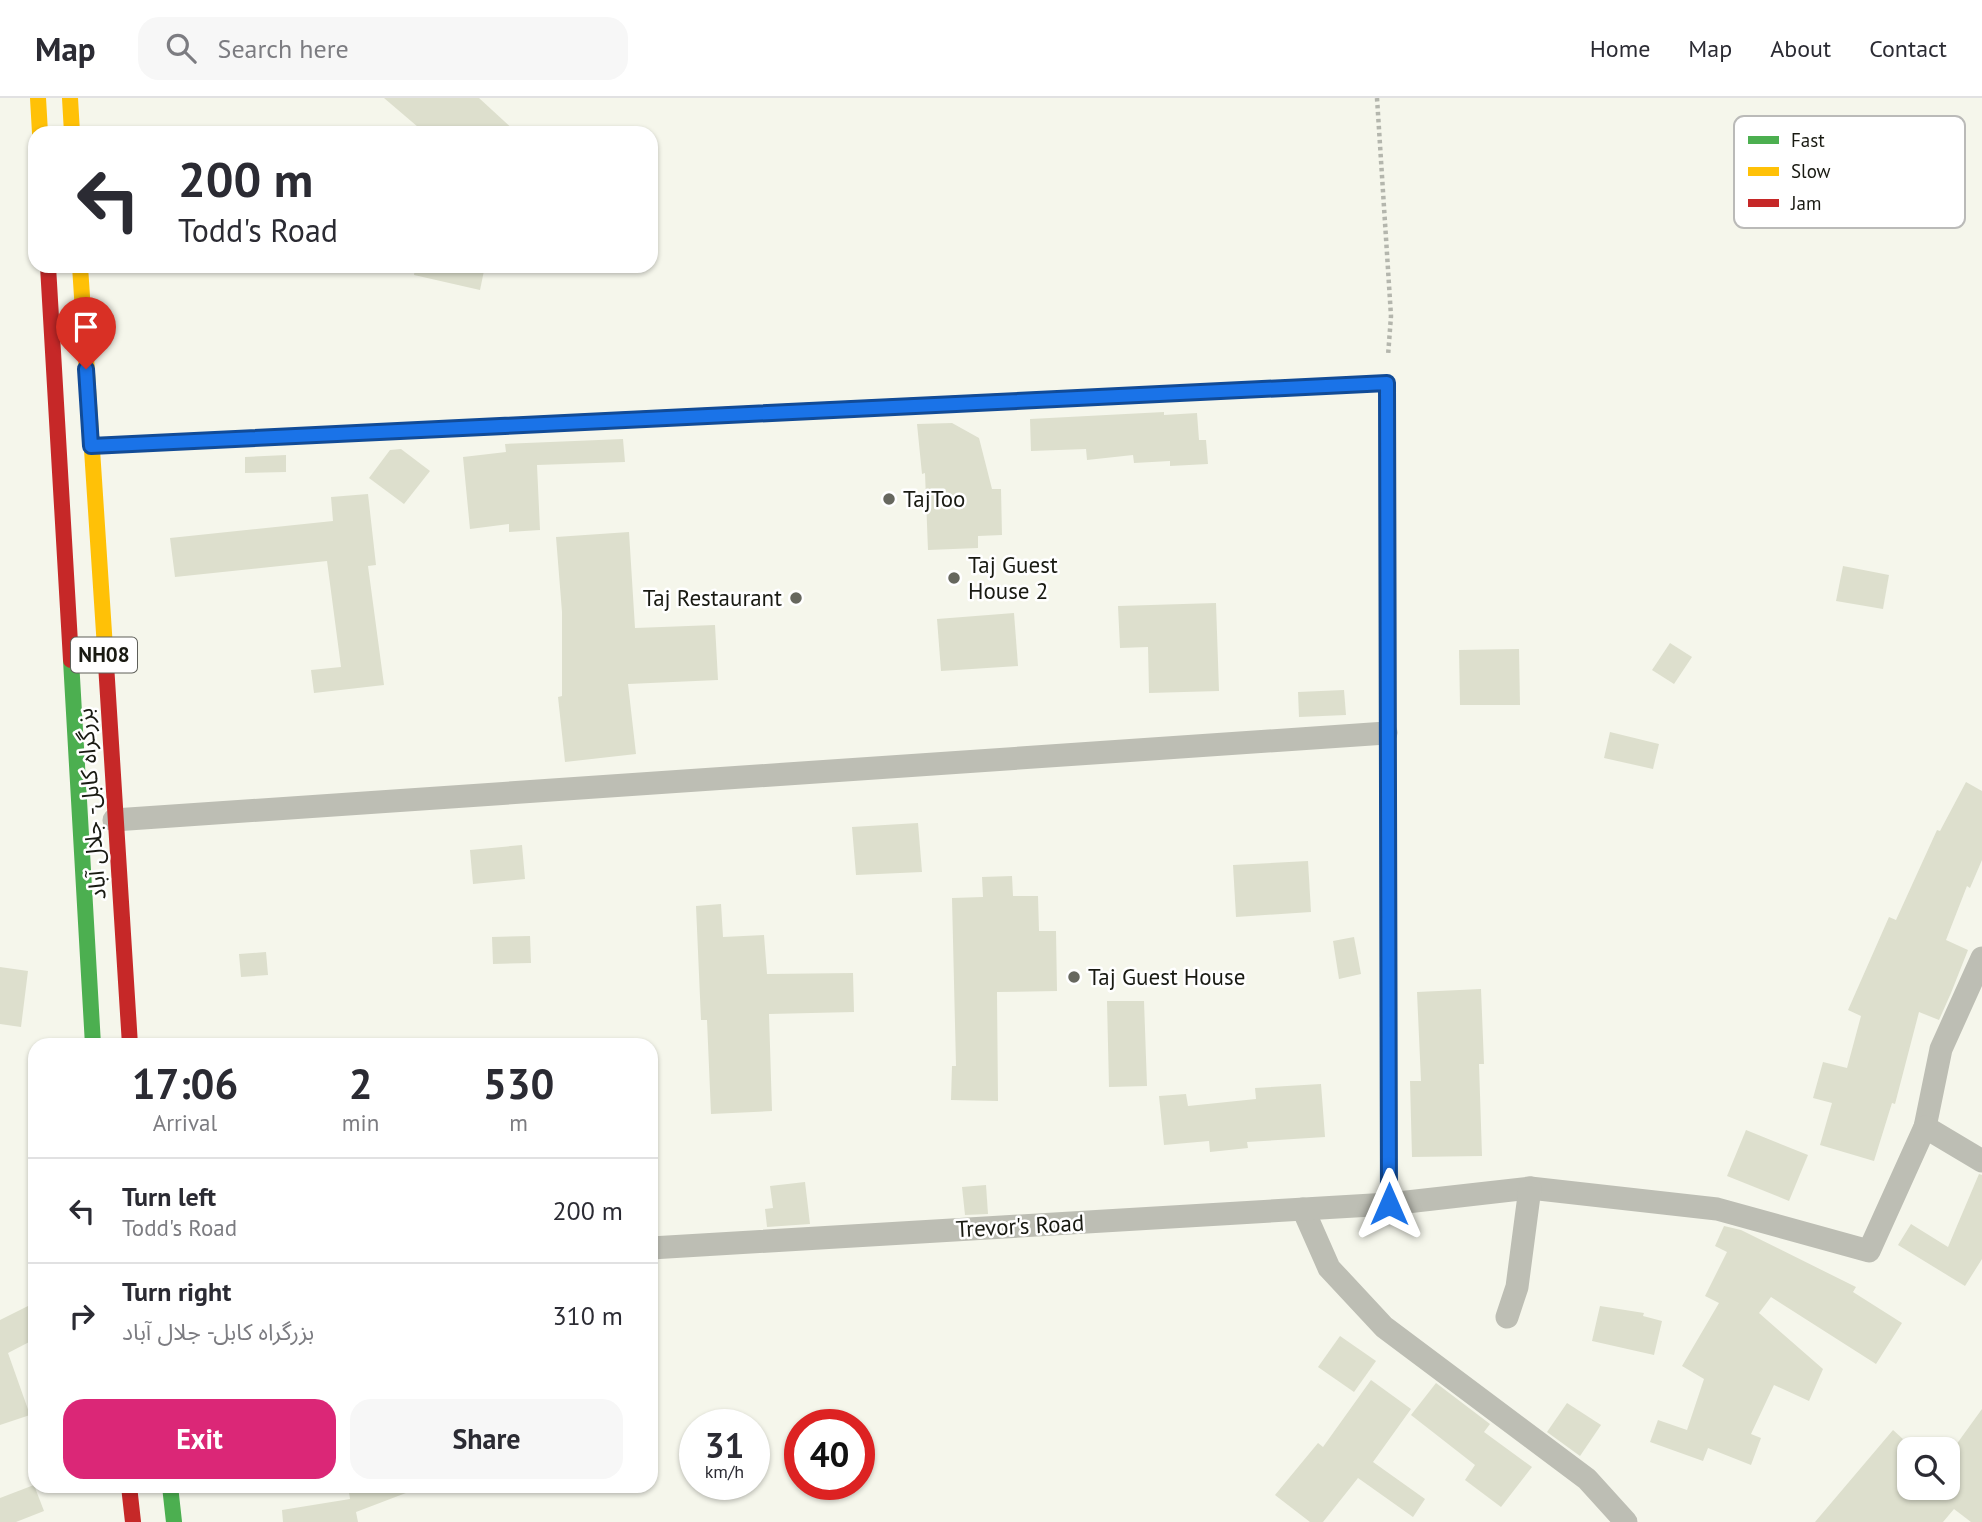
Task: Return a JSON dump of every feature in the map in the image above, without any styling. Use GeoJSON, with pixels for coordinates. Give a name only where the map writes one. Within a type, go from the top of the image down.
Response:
{"type":"FeatureCollection","features":[{"type":"Feature","properties":{"kind":"main road"},"geometry":{"type":"LineString","coordinates":[[38,98],[40,126]]}},
{"type":"Feature","properties":{"kind":"main road"},"geometry":{"type":"LineString","coordinates":[[70,98],[72,126]]}},
{"type":"Feature","properties":{"kind":"main road","name":"بزرگراه کابل- جلال آباد"},"geometry":{"type":"LineString","coordinates":[[48,273],[93,1038]]}},
{"type":"Feature","properties":{"kind":"main road","name":"بزرگراه کابل- جلال آباد"},"geometry":{"type":"LineString","coordinates":[[80,273],[114,820],[130,1038]]}},
{"type":"Feature","properties":{"kind":"main road"},"geometry":{"type":"LineString","coordinates":[[91,446],[1387,383],[1389,1204]]}},
{"type":"Feature","properties":{"kind":"main road"},"geometry":{"type":"LineString","coordinates":[[130,1493],[133,1522]]}},
{"type":"Feature","properties":{"kind":"main road"},"geometry":{"type":"LineString","coordinates":[[171,1493],[174,1522]]}},
{"type":"Feature","properties":{"kind":"street"},"geometry":{"type":"LineString","coordinates":[[114,820],[1387,733]]}},
{"type":"Feature","properties":{"kind":"street"},"geometry":{"type":"LineString","coordinates":[[1982,958],[1941,1049],[1925,1127],[1982,1161]]}},
{"type":"Feature","properties":{"kind":"street","name":"Trevor's Road"},"geometry":{"type":"LineString","coordinates":[[658,1248],[1389,1204],[1530,1188],[1717,1209],[1870,1251],[1925,1127]]}},
{"type":"Feature","properties":{"kind":"street"},"geometry":{"type":"LineString","coordinates":[[1507,1317],[1517,1287],[1530,1188]]}},
{"type":"Feature","properties":{"kind":"street"},"geometry":{"type":"LineString","coordinates":[[1303,1209],[1329,1268],[1384,1327],[1587,1479],[1626,1522]]}},
{"type":"Feature","properties":{"kind":"path"},"geometry":{"type":"LineString","coordinates":[[1377,98],[1391,316],[1387,383]]}},
{"type":"Feature","properties":{"kind":"building"},"geometry":{"type":"Polygon","coordinates":[[[384,98],[479,98],[509,126],[417,126],[384,98]]]}},
{"type":"Feature","properties":{"kind":"building"},"geometry":{"type":"Polygon","coordinates":[[[414,273],[484,273],[480,290],[414,273]]]}},
{"type":"Feature","properties":{"kind":"building"},"geometry":{"type":"Polygon","coordinates":[[[1164,412],[1164,415],[1197,413],[1199,440],[1206,440],[1208,464],[1170,466],[1170,461],[1134,463],[1133,455],[1087,460],[1086,449],[1031,451],[1030,419],[1164,412]]]}},
{"type":"Feature","properties":{"kind":"building"},"geometry":{"type":"Polygon","coordinates":[[[952,423],[979,438],[992,489],[1001,489],[1002,535],[978,536],[978,548],[928,550],[925,473],[922,474],[917,424],[952,423]]]}},
{"type":"Feature","properties":{"kind":"building"},"geometry":{"type":"Polygon","coordinates":[[[623,439],[625,462],[537,465],[540,530],[509,532],[509,524],[470,529],[463,457],[506,452],[505,444],[623,439]]]}},
{"type":"Feature","properties":{"kind":"building"},"geometry":{"type":"Polygon","coordinates":[[[401,449],[430,471],[404,504],[369,478],[390,450],[401,449]]]}},
{"type":"Feature","properties":{"kind":"building"},"geometry":{"type":"Polygon","coordinates":[[[286,455],[286,472],[245,473],[245,457],[286,455]]]}},
{"type":"Feature","properties":{"kind":"building"},"geometry":{"type":"Polygon","coordinates":[[[368,494],[376,565],[368,566],[384,685],[314,693],[311,670],[341,667],[327,561],[175,577],[170,538],[333,521],[331,497],[368,494]]]}},
{"type":"Feature","properties":{"kind":"building"},"geometry":{"type":"Polygon","coordinates":[[[629,532],[635,628],[715,625],[718,680],[628,684],[636,754],[565,762],[558,697],[562,696],[562,612],[556,537],[629,532]]]}},
{"type":"Feature","properties":{"kind":"building"},"geometry":{"type":"Polygon","coordinates":[[[1843,566],[1889,575],[1883,609],[1836,601],[1843,566]]]}},
{"type":"Feature","properties":{"kind":"building"},"geometry":{"type":"Polygon","coordinates":[[[1216,603],[1219,691],[1149,693],[1148,647],[1120,648],[1118,606],[1216,603]]]}},
{"type":"Feature","properties":{"kind":"building"},"geometry":{"type":"Polygon","coordinates":[[[1014,613],[1018,666],[941,671],[937,619],[1014,613]]]}},
{"type":"Feature","properties":{"kind":"building"},"geometry":{"type":"Polygon","coordinates":[[[1670,643],[1692,657],[1674,684],[1652,670],[1670,643]]]}},
{"type":"Feature","properties":{"kind":"building"},"geometry":{"type":"Polygon","coordinates":[[[1519,649],[1520,705],[1460,705],[1459,650],[1519,649]]]}},
{"type":"Feature","properties":{"kind":"building"},"geometry":{"type":"Polygon","coordinates":[[[1344,690],[1346,715],[1299,717],[1298,692],[1344,690]]]}},
{"type":"Feature","properties":{"kind":"building"},"geometry":{"type":"Polygon","coordinates":[[[1610,732],[1659,744],[1653,769],[1604,758],[1610,732]]]}},
{"type":"Feature","properties":{"kind":"building"},"geometry":{"type":"Polygon","coordinates":[[[1966,782],[1982,791],[1982,860],[1970,888],[1967,886],[1946,940],[1968,950],[1951,993],[1939,1020],[1919,1012],[1895,1104],[1892,1103],[1874,1161],[1820,1145],[1832,1103],[1813,1098],[1823,1062],[1847,1068],[1861,1016],[1848,1010],[1889,917],[1896,920],[1937,830],[1940,831],[1966,782]]]}},
{"type":"Feature","properties":{"kind":"building"},"geometry":{"type":"Polygon","coordinates":[[[918,823],[922,872],[856,875],[852,827],[918,823]]]}},
{"type":"Feature","properties":{"kind":"building"},"geometry":{"type":"Polygon","coordinates":[[[522,845],[525,879],[473,884],[470,850],[522,845]]]}},
{"type":"Feature","properties":{"kind":"building"},"geometry":{"type":"Polygon","coordinates":[[[1308,861],[1311,912],[1236,917],[1233,865],[1308,861]]]}},
{"type":"Feature","properties":{"kind":"building"},"geometry":{"type":"Polygon","coordinates":[[[1012,876],[1013,896],[1038,896],[1039,931],[1056,931],[1057,991],[997,992],[998,1101],[951,1100],[952,1066],[956,1066],[952,898],[983,897],[982,877],[1012,876]]]}},
{"type":"Feature","properties":{"kind":"building"},"geometry":{"type":"Polygon","coordinates":[[[721,904],[723,937],[764,935],[767,974],[853,973],[854,1012],[769,1014],[772,1111],[711,1114],[707,1020],[701,1020],[696,906],[721,904]]]}},
{"type":"Feature","properties":{"kind":"building"},"geometry":{"type":"Polygon","coordinates":[[[530,936],[531,963],[493,964],[492,937],[530,936]]]}},
{"type":"Feature","properties":{"kind":"building"},"geometry":{"type":"Polygon","coordinates":[[[1354,937],[1361,974],[1339,979],[1333,941],[1354,937]]]}},
{"type":"Feature","properties":{"kind":"building"},"geometry":{"type":"Polygon","coordinates":[[[266,952],[268,975],[241,977],[239,954],[266,952]]]}},
{"type":"Feature","properties":{"kind":"building"},"geometry":{"type":"Polygon","coordinates":[[[0,967],[28,971],[21,1027],[0,1024],[0,967]]]}},
{"type":"Feature","properties":{"kind":"building"},"geometry":{"type":"Polygon","coordinates":[[[1481,989],[1484,1064],[1479,1064],[1482,1156],[1412,1157],[1410,1081],[1421,1081],[1417,992],[1481,989]]]}},
{"type":"Feature","properties":{"kind":"building"},"geometry":{"type":"Polygon","coordinates":[[[1107,1001],[1144,1001],[1147,1086],[1109,1087],[1107,1001]]]}},
{"type":"Feature","properties":{"kind":"building"},"geometry":{"type":"Polygon","coordinates":[[[1321,1084],[1325,1137],[1247,1142],[1248,1148],[1210,1152],[1209,1141],[1164,1145],[1159,1096],[1186,1094],[1188,1106],[1256,1099],[1255,1088],[1321,1084]]]}},
{"type":"Feature","properties":{"kind":"building"},"geometry":{"type":"Polygon","coordinates":[[[1746,1130],[1808,1155],[1789,1201],[1727,1176],[1746,1130]]]}},
{"type":"Feature","properties":{"kind":"building"},"geometry":{"type":"Polygon","coordinates":[[[1979,1174],[1982,1175],[1982,1259],[1965,1286],[1898,1245],[1911,1224],[1948,1247],[1979,1174]]]}},
{"type":"Feature","properties":{"kind":"building"},"geometry":{"type":"Polygon","coordinates":[[[805,1182],[810,1224],[767,1227],[765,1209],[773,1208],[770,1186],[805,1182]]]}},
{"type":"Feature","properties":{"kind":"building"},"geometry":{"type":"Polygon","coordinates":[[[986,1185],[988,1214],[965,1215],[962,1187],[986,1185]]]}},
{"type":"Feature","properties":{"kind":"building"},"geometry":{"type":"Polygon","coordinates":[[[1724,1226],[1741,1230],[1856,1287],[1853,1292],[1902,1323],[1876,1364],[1771,1297],[1759,1313],[1823,1369],[1809,1401],[1774,1385],[1751,1434],[1761,1438],[1751,1465],[1708,1448],[1703,1461],[1650,1442],[1658,1420],[1687,1430],[1704,1379],[1682,1366],[1719,1303],[1705,1296],[1727,1252],[1715,1246],[1724,1226]]]}},
{"type":"Feature","properties":{"kind":"building"},"geometry":{"type":"Polygon","coordinates":[[[28,1306],[28,1343],[8,1353],[28,1416],[0,1425],[0,1320],[28,1306]]]}},
{"type":"Feature","properties":{"kind":"building"},"geometry":{"type":"Polygon","coordinates":[[[1600,1306],[1644,1313],[1643,1316],[1662,1321],[1654,1355],[1592,1341],[1600,1306]]]}},
{"type":"Feature","properties":{"kind":"building"},"geometry":{"type":"Polygon","coordinates":[[[1340,1336],[1376,1361],[1354,1392],[1318,1367],[1340,1336]]]}},
{"type":"Feature","properties":{"kind":"building"},"geometry":{"type":"Polygon","coordinates":[[[1371,1380],[1411,1409],[1373,1462],[1425,1499],[1413,1517],[1358,1478],[1323,1522],[1310,1522],[1275,1495],[1318,1443],[1323,1447],[1371,1380]]]}},
{"type":"Feature","properties":{"kind":"building"},"geometry":{"type":"Polygon","coordinates":[[[1436,1383],[1490,1424],[1484,1432],[1532,1467],[1501,1507],[1465,1480],[1475,1465],[1411,1415],[1436,1383]]]}},
{"type":"Feature","properties":{"kind":"building"},"geometry":{"type":"Polygon","coordinates":[[[1567,1403],[1601,1425],[1580,1456],[1547,1432],[1567,1403]]]}},
{"type":"Feature","properties":{"kind":"building"},"geometry":{"type":"Polygon","coordinates":[[[1982,1409],[1982,1522],[1971,1522],[1954,1509],[1943,1522],[1815,1522],[1893,1430],[1901,1437],[1897,1437],[1897,1500],[1960,1500],[1960,1439],[1982,1409]]]}},
{"type":"Feature","properties":{"kind":"building"},"geometry":{"type":"Polygon","coordinates":[[[28,1487],[28,1493],[37,1493],[44,1511],[16,1522],[0,1522],[0,1498],[28,1487]]]}},
{"type":"Feature","properties":{"kind":"building"},"geometry":{"type":"Polygon","coordinates":[[[349,1493],[406,1493],[356,1512],[358,1522],[283,1522],[282,1510],[350,1499],[349,1493]]]}},
{"type":"Feature","properties":{"kind":"traffic: fast"},"geometry":{"type":"LineString","coordinates":[[1387,393],[1388,803]]}},
{"type":"Feature","properties":{"kind":"traffic: fast"},"geometry":{"type":"LineString","coordinates":[[71,660],[93,1038]]}},
{"type":"Feature","properties":{"kind":"traffic: fast"},"geometry":{"type":"LineString","coordinates":[[171,1493],[174,1522]]}},
{"type":"Feature","properties":{"kind":"traffic: slow"},"geometry":{"type":"LineString","coordinates":[[38,98],[40,126]]}},
{"type":"Feature","properties":{"kind":"traffic: slow"},"geometry":{"type":"LineString","coordinates":[[70,98],[72,126]]}},
{"type":"Feature","properties":{"kind":"traffic: slow"},"geometry":{"type":"LineString","coordinates":[[80,273],[105,648]]}},
{"type":"Feature","properties":{"kind":"traffic: slow"},"geometry":{"type":"LineString","coordinates":[[1012,401],[1387,383],[1387,393]]}},
{"type":"Feature","properties":{"kind":"traffic: slow"},"geometry":{"type":"LineString","coordinates":[[91,446],[620,420]]}},
{"type":"Feature","properties":{"kind":"traffic: slow"},"geometry":{"type":"LineString","coordinates":[[1388,803],[1389,1204]]}},
{"type":"Feature","properties":{"kind":"traffic: jam"},"geometry":{"type":"LineString","coordinates":[[48,273],[71,660]]}},
{"type":"Feature","properties":{"kind":"traffic: jam"},"geometry":{"type":"LineString","coordinates":[[620,420],[1012,401]]}},
{"type":"Feature","properties":{"kind":"traffic: jam"},"geometry":{"type":"LineString","coordinates":[[105,648],[130,1038]]}},
{"type":"Feature","properties":{"kind":"traffic: jam"},"geometry":{"type":"LineString","coordinates":[[130,1493],[133,1522]]}},
{"type":"Feature","properties":{"kind":"place","name":"TajToo"},"geometry":{"type":"Point","coordinates":[889,499]}},
{"type":"Feature","properties":{"kind":"place","name":"Taj Guest House 2"},"geometry":{"type":"Point","coordinates":[954,578]}},
{"type":"Feature","properties":{"kind":"place","name":"Taj Restaurant"},"geometry":{"type":"Point","coordinates":[796,598]}},
{"type":"Feature","properties":{"kind":"place","name":"Taj Guest House"},"geometry":{"type":"Point","coordinates":[1074,977]}},
{"type":"Feature","properties":{"kind":"route"},"geometry":{"type":"LineString","coordinates":[[86,369],[91,446],[1387,383],[1389,1204]]}}]}
